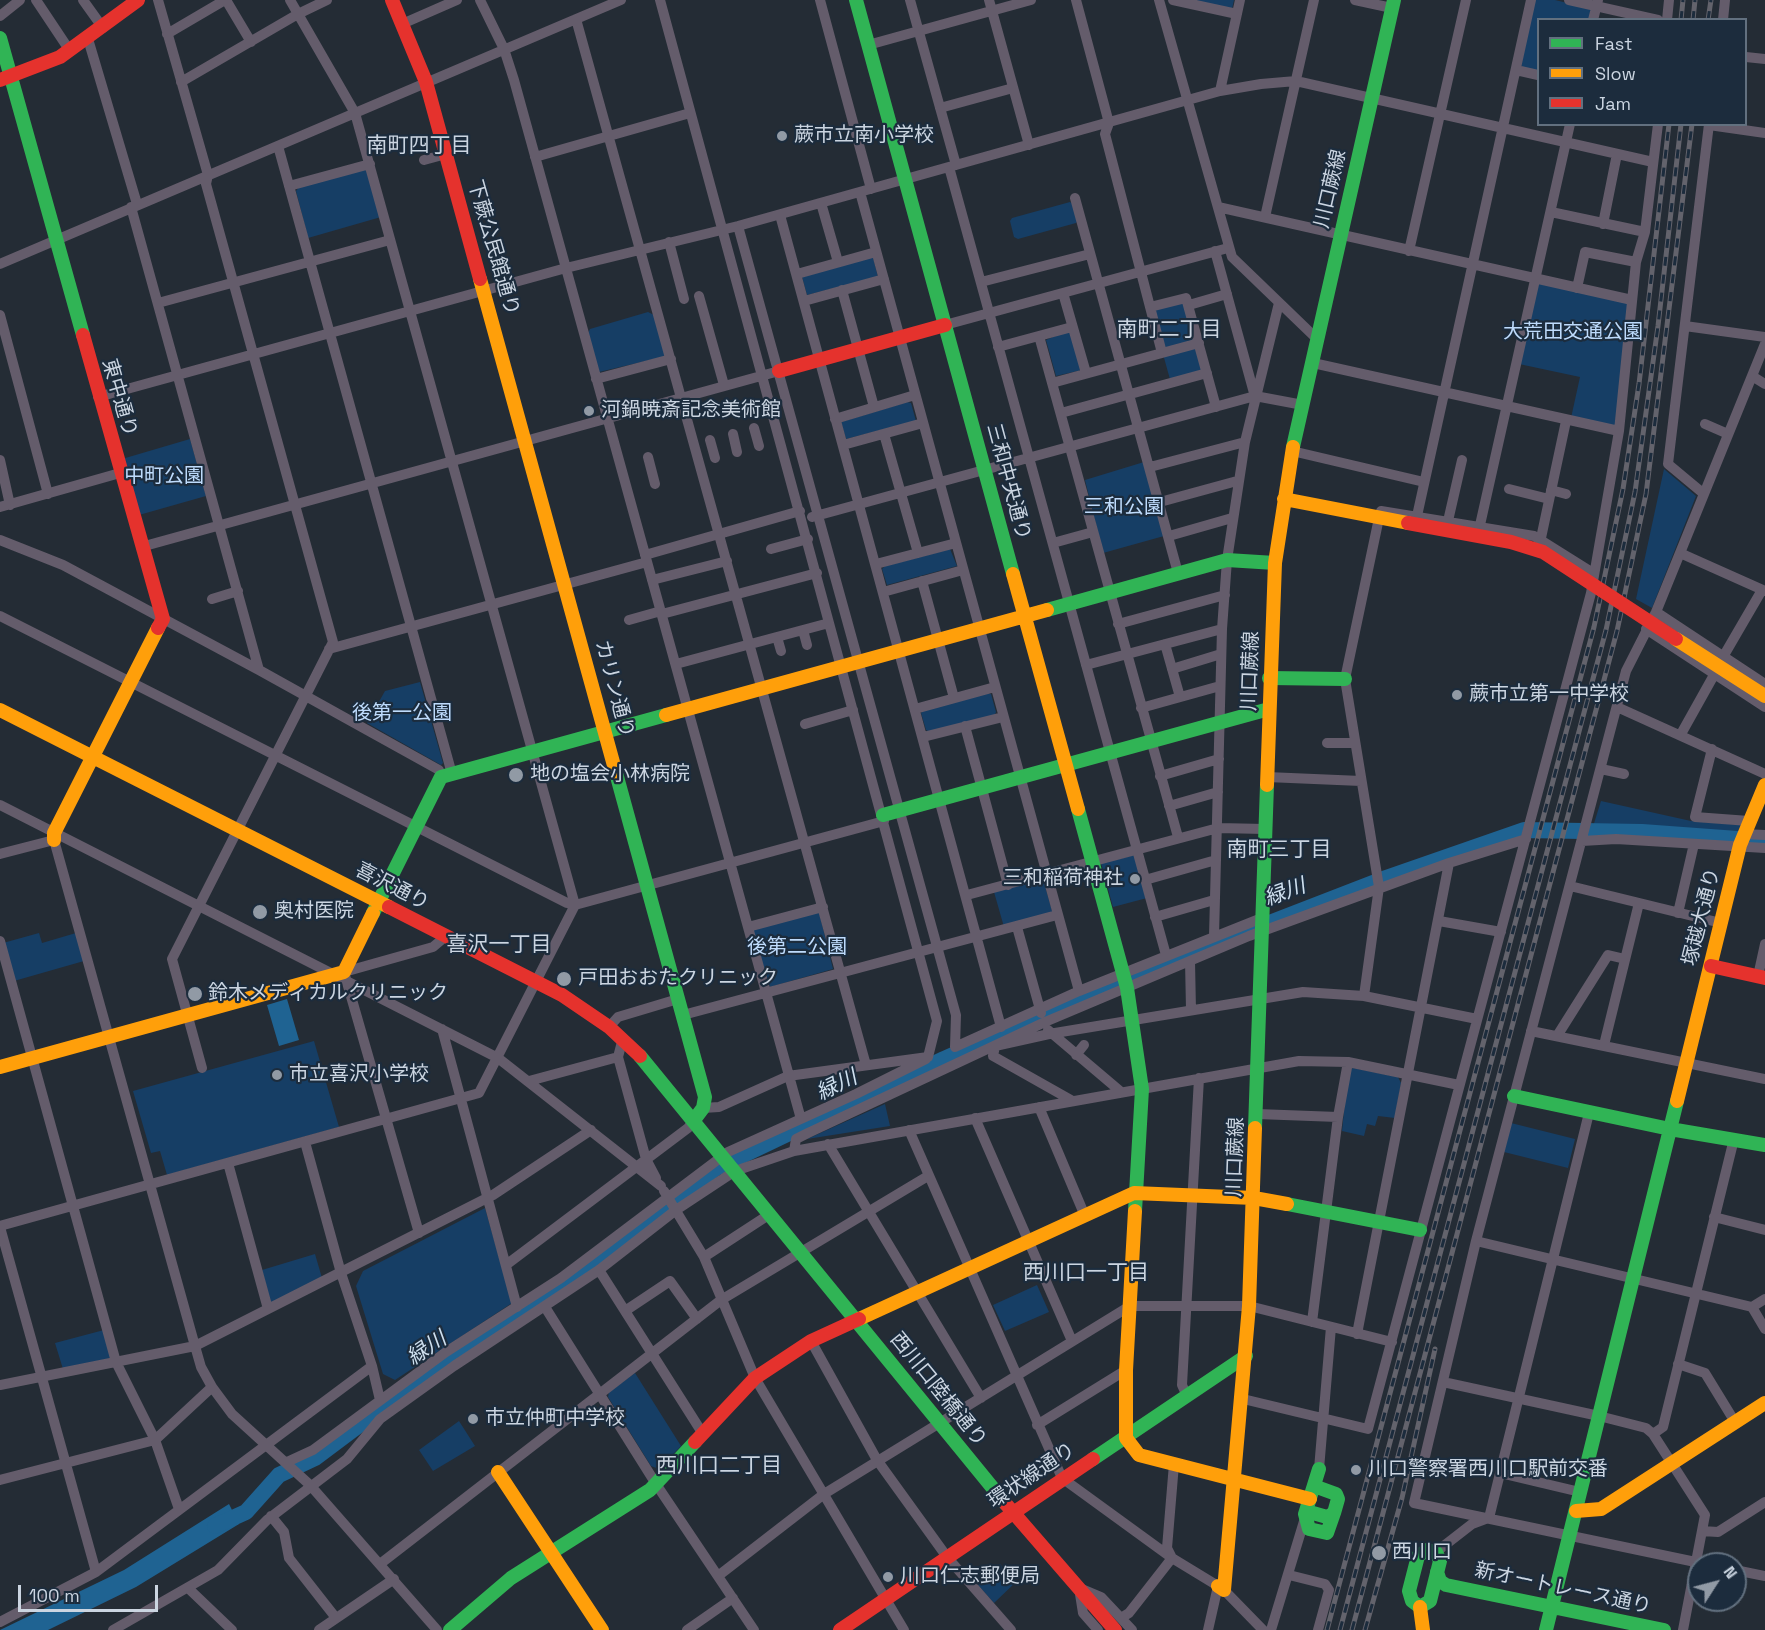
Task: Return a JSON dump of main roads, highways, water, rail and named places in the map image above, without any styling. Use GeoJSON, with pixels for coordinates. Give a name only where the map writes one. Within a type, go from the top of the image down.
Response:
{"type":"FeatureCollection","features":[{"type":"Feature","properties":{"kind":"waterway","name":"緑川"},"geometry":{"type":"LineString","coordinates":[[215,1526],[246,1512],[279,1475],[315,1458],[399,1395],[585,1270],[716,1168],[944,1059],[1112,984],[1386,878],[1524,830],[1642,832],[1765,841]]}},
{"type":"Feature","properties":{"kind":"railway"},"geometry":{"type":"LineString","coordinates":[[1681,18],[1683,0]]}},
{"type":"Feature","properties":{"kind":"railway"},"geometry":{"type":"LineString","coordinates":[[1693,18],[1695,0]]}},
{"type":"Feature","properties":{"kind":"railway"},"geometry":{"type":"LineString","coordinates":[[1708,18],[1711,0]]}},
{"type":"Feature","properties":{"kind":"railway"},"geometry":{"type":"LineString","coordinates":[[1327,1630],[1594,627],[1623,489],[1639,384],[1669,126]]}},
{"type":"Feature","properties":{"kind":"railway"},"geometry":{"type":"LineString","coordinates":[[1340,1630],[1606,630],[1635,492],[1658,326],[1681,126]]}},
{"type":"Feature","properties":{"kind":"railway"},"geometry":{"type":"LineString","coordinates":[[1352,1630],[1617,631],[1646,494],[1692,126]]}},
{"type":"Feature","properties":{"kind":"railway"},"geometry":{"type":"LineString","coordinates":[[1365,1630],[1402,1498],[1435,1349]]}},
{"type":"Feature","properties":{"kind":"place","name":"蕨市立南小学校"},"geometry":{"type":"Point","coordinates":[782,136]}},
{"type":"Feature","properties":{"kind":"place","name":"河鍋暁斎記念美術館"},"geometry":{"type":"Point","coordinates":[589,411]}},
{"type":"Feature","properties":{"kind":"place","name":"蕨市立第一中学校"},"geometry":{"type":"Point","coordinates":[1457,695]}},
{"type":"Feature","properties":{"kind":"place","name":"地の塩会小林病院"},"geometry":{"type":"Point","coordinates":[516,775]}},
{"type":"Feature","properties":{"kind":"place","name":"三和稲荷神社"},"geometry":{"type":"Point","coordinates":[1135,879]}},
{"type":"Feature","properties":{"kind":"place","name":"奥村医院"},"geometry":{"type":"Point","coordinates":[260,912]}},
{"type":"Feature","properties":{"kind":"place","name":"戸田おおたクリニック"},"geometry":{"type":"Point","coordinates":[564,979]}},
{"type":"Feature","properties":{"kind":"place","name":"鈴木メディカルクリニック"},"geometry":{"type":"Point","coordinates":[195,994]}},
{"type":"Feature","properties":{"kind":"place","name":"市立喜沢小学校"},"geometry":{"type":"Point","coordinates":[277,1075]}},
{"type":"Feature","properties":{"kind":"place","name":"市立仲町中学校"},"geometry":{"type":"Point","coordinates":[473,1419]}},
{"type":"Feature","properties":{"kind":"place","name":"川口警察署西川口駅前交番"},"geometry":{"type":"Point","coordinates":[1356,1470]}},
{"type":"Feature","properties":{"kind":"place","name":"西川口"},"geometry":{"type":"Point","coordinates":[1379,1553]}},
{"type":"Feature","properties":{"kind":"place","name":"川口仁志郵便局"},"geometry":{"type":"Point","coordinates":[888,1577]}},
{"type":"Feature","properties":{"kind":"district","name":"南町四丁目"},"geometry":{"type":"Point","coordinates":[419,146]}},
{"type":"Feature","properties":{"kind":"district","name":"南町二丁目"},"geometry":{"type":"Point","coordinates":[1169,330]}},
{"type":"Feature","properties":{"kind":"district","name":"南町三丁目"},"geometry":{"type":"Point","coordinates":[1279,850]}},
{"type":"Feature","properties":{"kind":"district","name":"喜沢一丁目"},"geometry":{"type":"Point","coordinates":[499,945]}},
{"type":"Feature","properties":{"kind":"district","name":"西川口一丁目"},"geometry":{"type":"Point","coordinates":[1086,1273]}},
{"type":"Feature","properties":{"kind":"district","name":"西川口二丁目"},"geometry":{"type":"Point","coordinates":[719,1466]}},
{"type":"Feature","properties":{"kind":"park label","name":"大荒田交通公園"},"geometry":{"type":"Point","coordinates":[1573,333]}},
{"type":"Feature","properties":{"kind":"park label","name":"中町公園"},"geometry":{"type":"Point","coordinates":[164,477]}},
{"type":"Feature","properties":{"kind":"park label","name":"三和公園"},"geometry":{"type":"Point","coordinates":[1124,508]}},
{"type":"Feature","properties":{"kind":"park label","name":"後第一公園"},"geometry":{"type":"Point","coordinates":[402,714]}},
{"type":"Feature","properties":{"kind":"park label","name":"後第二公園"},"geometry":{"type":"Point","coordinates":[797,948]}}]}
